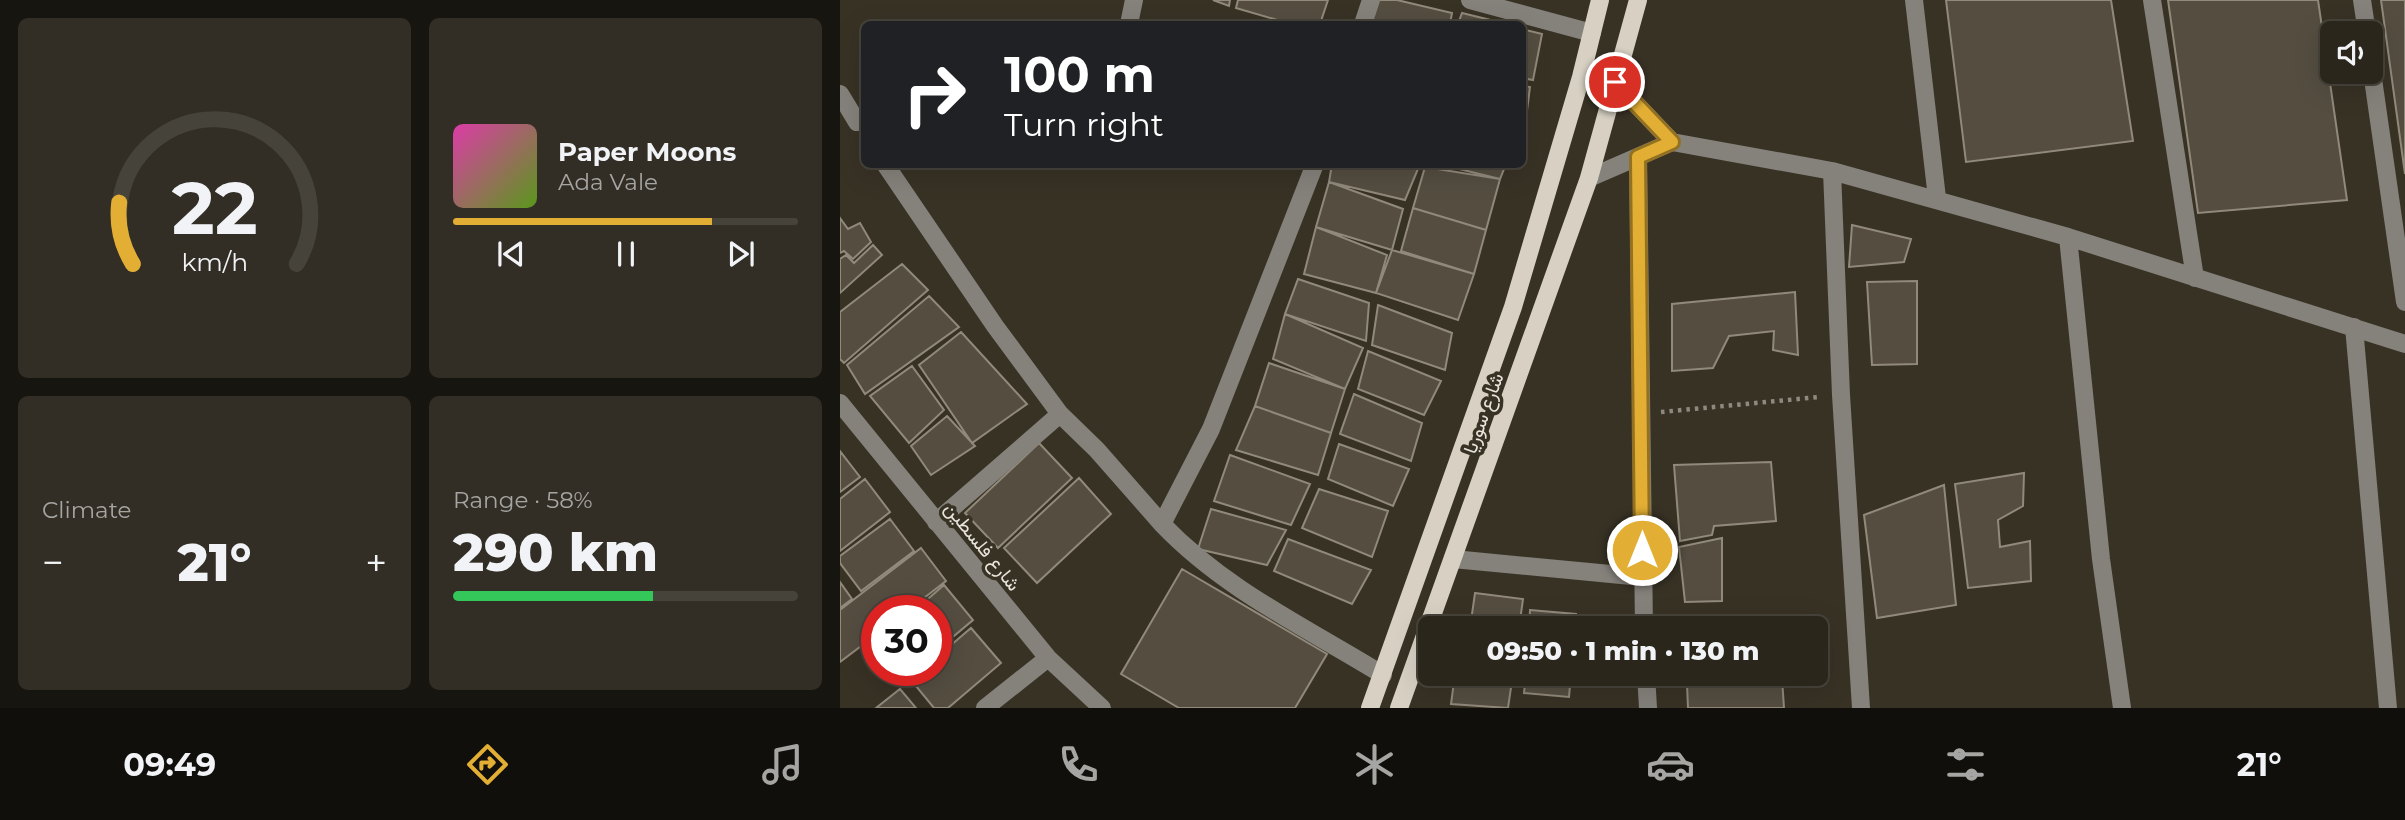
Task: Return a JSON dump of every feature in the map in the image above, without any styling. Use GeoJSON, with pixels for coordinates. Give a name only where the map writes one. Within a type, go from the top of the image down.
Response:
{"type":"FeatureCollection","features":[{"type":"Feature","properties":{"kind":"main road"},"geometry":{"type":"LineString","coordinates":[[1370,708],[1513,307],[1600,0]]}},
{"type":"Feature","properties":{"kind":"main road","name":"شارع سوريا"},"geometry":{"type":"LineString","coordinates":[[1399,708],[1589,178],[1638,0]]}},
{"type":"Feature","properties":{"kind":"main road"},"geometry":{"type":"LineString","coordinates":[[1358,708],[1381,681]]}},
{"type":"Feature","properties":{"kind":"street"},"geometry":{"type":"LineString","coordinates":[[1130,21],[1134,0]]}},
{"type":"Feature","properties":{"kind":"street"},"geometry":{"type":"LineString","coordinates":[[1364,21],[1371,0]]}},
{"type":"Feature","properties":{"kind":"street"},"geometry":{"type":"LineString","coordinates":[[1470,0],[1592,33]]}},
{"type":"Feature","properties":{"kind":"street"},"geometry":{"type":"LineString","coordinates":[[1914,0],[1937,198]]}},
{"type":"Feature","properties":{"kind":"street"},"geometry":{"type":"LineString","coordinates":[[2152,0],[2195,278]]}},
{"type":"Feature","properties":{"kind":"street"},"geometry":{"type":"LineString","coordinates":[[2362,0],[2365,21]]}},
{"type":"Feature","properties":{"kind":"street"},"geometry":{"type":"LineString","coordinates":[[1615,82],[1672,142]]}},
{"type":"Feature","properties":{"kind":"street"},"geometry":{"type":"LineString","coordinates":[[2374,84],[2405,302]]}},
{"type":"Feature","properties":{"kind":"street"},"geometry":{"type":"LineString","coordinates":[[840,94],[861,125]]}},
{"type":"Feature","properties":{"kind":"street"},"geometry":{"type":"LineString","coordinates":[[1589,178],[1672,142],[1832,171],[1937,198],[2068,237],[2405,344]]}},
{"type":"Feature","properties":{"kind":"street"},"geometry":{"type":"LineString","coordinates":[[1638,157],[1644,616]]}},
{"type":"Feature","properties":{"kind":"street"},"geometry":{"type":"LineString","coordinates":[[888,168],[995,326],[1060,414],[1097,450],[1188,551],[1229,584],[1381,681]]}},
{"type":"Feature","properties":{"kind":"street"},"geometry":{"type":"LineString","coordinates":[[1163,524],[1211,429],[1313,168]]}},
{"type":"Feature","properties":{"kind":"street"},"geometry":{"type":"LineString","coordinates":[[1832,171],[1841,395],[1861,708]]}},
{"type":"Feature","properties":{"kind":"street"},"geometry":{"type":"LineString","coordinates":[[2068,237],[2101,559],[2122,708]]}},
{"type":"Feature","properties":{"kind":"street"},"geometry":{"type":"LineString","coordinates":[[2354,327],[2388,708]]}},
{"type":"Feature","properties":{"kind":"street","name":"شارع فلسطين"},"geometry":{"type":"LineString","coordinates":[[840,402],[1048,658],[1102,708]]}},
{"type":"Feature","properties":{"kind":"street"},"geometry":{"type":"LineString","coordinates":[[936,522],[1060,414]]}},
{"type":"Feature","properties":{"kind":"street"},"geometry":{"type":"LineString","coordinates":[[1453,559],[1642,578]]}},
{"type":"Feature","properties":{"kind":"street"},"geometry":{"type":"LineString","coordinates":[[985,708],[1048,658]]}},
{"type":"Feature","properties":{"kind":"street"},"geometry":{"type":"LineString","coordinates":[[1647,686],[1648,708]]}},
{"type":"Feature","properties":{"kind":"path"},"geometry":{"type":"LineString","coordinates":[[1642,413],[1841,395]]}},
{"type":"Feature","properties":{"kind":"building"},"geometry":{"type":"Polygon","coordinates":[[[1213,0],[1230,0],[1229,6],[1213,0]]]}},
{"type":"Feature","properties":{"kind":"building"},"geometry":{"type":"Polygon","coordinates":[[[1238,0],[1328,0],[1321,21],[1281,21],[1236,8],[1238,0]]]}},
{"type":"Feature","properties":{"kind":"building"},"geometry":{"type":"Polygon","coordinates":[[[1377,0],[1397,0],[1452,13],[1451,21],[1371,21],[1377,0]]]}},
{"type":"Feature","properties":{"kind":"building"},"geometry":{"type":"Polygon","coordinates":[[[1946,0],[2111,0],[2133,141],[1966,162],[1946,0]]]}},
{"type":"Feature","properties":{"kind":"building"},"geometry":{"type":"Polygon","coordinates":[[[2168,0],[2318,0],[2321,21],[2320,84],[2330,84],[2347,200],[2198,213],[2168,0]]]}},
{"type":"Feature","properties":{"kind":"building"},"geometry":{"type":"Polygon","coordinates":[[[2381,0],[2405,0],[2405,174],[2381,0]]]}},
{"type":"Feature","properties":{"kind":"building"},"geometry":{"type":"Polygon","coordinates":[[[1462,13],[1495,21],[1459,21],[1462,13]]]}},
{"type":"Feature","properties":{"kind":"building"},"geometry":{"type":"Polygon","coordinates":[[[1526,30],[1542,34],[1533,80],[1526,79],[1526,30]]]}},
{"type":"Feature","properties":{"kind":"building"},"geometry":{"type":"Polygon","coordinates":[[[1526,86],[1530,87],[1526,118],[1526,86]]]}},
{"type":"Feature","properties":{"kind":"building"},"geometry":{"type":"Polygon","coordinates":[[[1331,168],[1418,168],[1405,200],[1329,182],[1331,168]]]}},
{"type":"Feature","properties":{"kind":"building"},"geometry":{"type":"Polygon","coordinates":[[[1425,168],[1500,179],[1486,230],[1413,208],[1425,168]]]}},
{"type":"Feature","properties":{"kind":"building"},"geometry":{"type":"Polygon","coordinates":[[[1455,168],[1504,168],[1500,179],[1455,168]]]}},
{"type":"Feature","properties":{"kind":"building"},"geometry":{"type":"Polygon","coordinates":[[[1329,182],[1403,209],[1392,250],[1316,227],[1329,182]]]}},
{"type":"Feature","properties":{"kind":"building"},"geometry":{"type":"Polygon","coordinates":[[[1413,208],[1486,230],[1474,274],[1401,251],[1413,208]]]}},
{"type":"Feature","properties":{"kind":"building"},"geometry":{"type":"Polygon","coordinates":[[[840,218],[848,229],[860,223],[871,242],[853,259],[844,251],[840,253],[840,218]]]}},
{"type":"Feature","properties":{"kind":"building"},"geometry":{"type":"Polygon","coordinates":[[[1852,225],[1911,239],[1904,262],[1849,267],[1852,225]]]}},
{"type":"Feature","properties":{"kind":"building"},"geometry":{"type":"Polygon","coordinates":[[[1316,227],[1387,255],[1376,293],[1304,274],[1316,227]]]}},
{"type":"Feature","properties":{"kind":"building"},"geometry":{"type":"Polygon","coordinates":[[[873,245],[882,255],[840,293],[840,259],[846,255],[854,263],[873,245]]]}},
{"type":"Feature","properties":{"kind":"building"},"geometry":{"type":"Polygon","coordinates":[[[1392,250],[1474,274],[1458,320],[1376,293],[1392,250]]]}},
{"type":"Feature","properties":{"kind":"building"},"geometry":{"type":"Polygon","coordinates":[[[902,264],[928,290],[844,363],[840,359],[840,312],[902,264]]]}},
{"type":"Feature","properties":{"kind":"building"},"geometry":{"type":"Polygon","coordinates":[[[1298,279],[1369,303],[1366,341],[1285,314],[1298,279]]]}},
{"type":"Feature","properties":{"kind":"building"},"geometry":{"type":"Polygon","coordinates":[[[1917,281],[1917,364],[1872,365],[1867,282],[1917,281]]]}},
{"type":"Feature","properties":{"kind":"building"},"geometry":{"type":"Polygon","coordinates":[[[1795,292],[1798,355],[1773,350],[1774,331],[1729,336],[1713,368],[1672,371],[1672,304],[1795,292]]]}},
{"type":"Feature","properties":{"kind":"building"},"geometry":{"type":"Polygon","coordinates":[[[929,296],[959,327],[865,394],[847,365],[929,296]]]}},
{"type":"Feature","properties":{"kind":"building"},"geometry":{"type":"Polygon","coordinates":[[[1378,305],[1452,333],[1445,370],[1372,345],[1378,305]]]}},
{"type":"Feature","properties":{"kind":"building"},"geometry":{"type":"Polygon","coordinates":[[[1285,314],[1363,348],[1345,389],[1273,359],[1285,314]]]}},
{"type":"Feature","properties":{"kind":"building"},"geometry":{"type":"Polygon","coordinates":[[[961,332],[1027,404],[972,443],[919,365],[961,332]]]}},
{"type":"Feature","properties":{"kind":"building"},"geometry":{"type":"Polygon","coordinates":[[[1368,351],[1441,381],[1424,415],[1358,389],[1368,351]]]}},
{"type":"Feature","properties":{"kind":"building"},"geometry":{"type":"Polygon","coordinates":[[[1269,363],[1345,389],[1331,433],[1255,406],[1269,363]]]}},
{"type":"Feature","properties":{"kind":"building"},"geometry":{"type":"Polygon","coordinates":[[[912,366],[944,410],[909,443],[870,396],[912,366]]]}},
{"type":"Feature","properties":{"kind":"building"},"geometry":{"type":"Polygon","coordinates":[[[1354,394],[1422,423],[1411,461],[1340,434],[1354,394]]]}},
{"type":"Feature","properties":{"kind":"building"},"geometry":{"type":"Polygon","coordinates":[[[1255,406],[1331,433],[1318,475],[1236,450],[1255,406]]]}},
{"type":"Feature","properties":{"kind":"building"},"geometry":{"type":"Polygon","coordinates":[[[947,416],[975,446],[931,475],[911,446],[947,416]]]}},
{"type":"Feature","properties":{"kind":"building"},"geometry":{"type":"Polygon","coordinates":[[[1039,443],[1072,478],[998,548],[965,513],[1039,443]]]}},
{"type":"Feature","properties":{"kind":"building"},"geometry":{"type":"Polygon","coordinates":[[[1339,444],[1409,469],[1393,506],[1328,479],[1339,444]]]}},
{"type":"Feature","properties":{"kind":"building"},"geometry":{"type":"Polygon","coordinates":[[[840,451],[860,477],[840,492],[840,451]]]}},
{"type":"Feature","properties":{"kind":"building"},"geometry":{"type":"Polygon","coordinates":[[[1230,455],[1310,484],[1291,525],[1214,501],[1230,455]]]}},
{"type":"Feature","properties":{"kind":"building"},"geometry":{"type":"Polygon","coordinates":[[[1771,462],[1776,521],[1714,526],[1712,535],[1680,541],[1674,465],[1771,462]]]}},
{"type":"Feature","properties":{"kind":"building"},"geometry":{"type":"Polygon","coordinates":[[[2024,473],[2023,506],[1998,520],[2000,547],[2030,541],[2031,581],[1968,588],[1955,484],[2024,473]]]}},
{"type":"Feature","properties":{"kind":"building"},"geometry":{"type":"Polygon","coordinates":[[[1079,478],[1111,514],[1037,583],[1004,548],[1079,478]]]}},
{"type":"Feature","properties":{"kind":"building"},"geometry":{"type":"Polygon","coordinates":[[[865,479],[890,512],[840,551],[840,499],[865,479]]]}},
{"type":"Feature","properties":{"kind":"building"},"geometry":{"type":"Polygon","coordinates":[[[1944,485],[1956,605],[1877,618],[1864,515],[1944,485]]]}},
{"type":"Feature","properties":{"kind":"building"},"geometry":{"type":"Polygon","coordinates":[[[1319,489],[1388,511],[1372,557],[1302,528],[1319,489]]]}},
{"type":"Feature","properties":{"kind":"building"},"geometry":{"type":"Polygon","coordinates":[[[1211,509],[1286,530],[1267,565],[1198,549],[1211,509]]]}},
{"type":"Feature","properties":{"kind":"building"},"geometry":{"type":"Polygon","coordinates":[[[890,519],[914,551],[861,591],[840,563],[840,556],[890,519]]]}},
{"type":"Feature","properties":{"kind":"building"},"geometry":{"type":"Polygon","coordinates":[[[1722,538],[1722,601],[1685,602],[1679,547],[1722,538]]]}},
{"type":"Feature","properties":{"kind":"building"},"geometry":{"type":"Polygon","coordinates":[[[1288,539],[1371,570],[1352,604],[1274,571],[1288,539]]]}},
{"type":"Feature","properties":{"kind":"building"},"geometry":{"type":"Polygon","coordinates":[[[921,548],[946,581],[928,595],[861,595],[861,646],[840,662],[840,610],[921,548]]]}},
{"type":"Feature","properties":{"kind":"building"},"geometry":{"type":"Polygon","coordinates":[[[1182,569],[1327,654],[1295,708],[1179,708],[1121,674],[1182,569]]]}},
{"type":"Feature","properties":{"kind":"building"},"geometry":{"type":"Polygon","coordinates":[[[840,582],[852,599],[840,608],[840,582]]]}},
{"type":"Feature","properties":{"kind":"building"},"geometry":{"type":"Polygon","coordinates":[[[944,585],[973,620],[952,638],[952,595],[932,595],[944,585]]]}},
{"type":"Feature","properties":{"kind":"building"},"geometry":{"type":"Polygon","coordinates":[[[1475,593],[1523,599],[1521,616],[1472,616],[1475,593]]]}},
{"type":"Feature","properties":{"kind":"building"},"geometry":{"type":"Polygon","coordinates":[[[1530,610],[1576,614],[1576,616],[1530,616],[1530,610]]]}},
{"type":"Feature","properties":{"kind":"building"},"geometry":{"type":"Polygon","coordinates":[[[971,628],[1001,663],[948,708],[934,708],[916,686],[952,686],[952,644],[971,628]]]}},
{"type":"Feature","properties":{"kind":"building"},"geometry":{"type":"Polygon","coordinates":[[[1453,686],[1511,686],[1508,708],[1451,704],[1453,686]]]}},
{"type":"Feature","properties":{"kind":"building"},"geometry":{"type":"Polygon","coordinates":[[[1525,686],[1570,686],[1569,697],[1524,693],[1525,686]]]}},
{"type":"Feature","properties":{"kind":"building"},"geometry":{"type":"Polygon","coordinates":[[[1687,686],[1783,686],[1784,708],[1688,708],[1687,686]]]}},
{"type":"Feature","properties":{"kind":"building"},"geometry":{"type":"Polygon","coordinates":[[[900,689],[916,708],[876,708],[900,689]]]}},
{"type":"Feature","properties":{"kind":"route"},"geometry":{"type":"LineString","coordinates":[[1615,82],[1672,142],[1638,157],[1642,550]]}}]}
